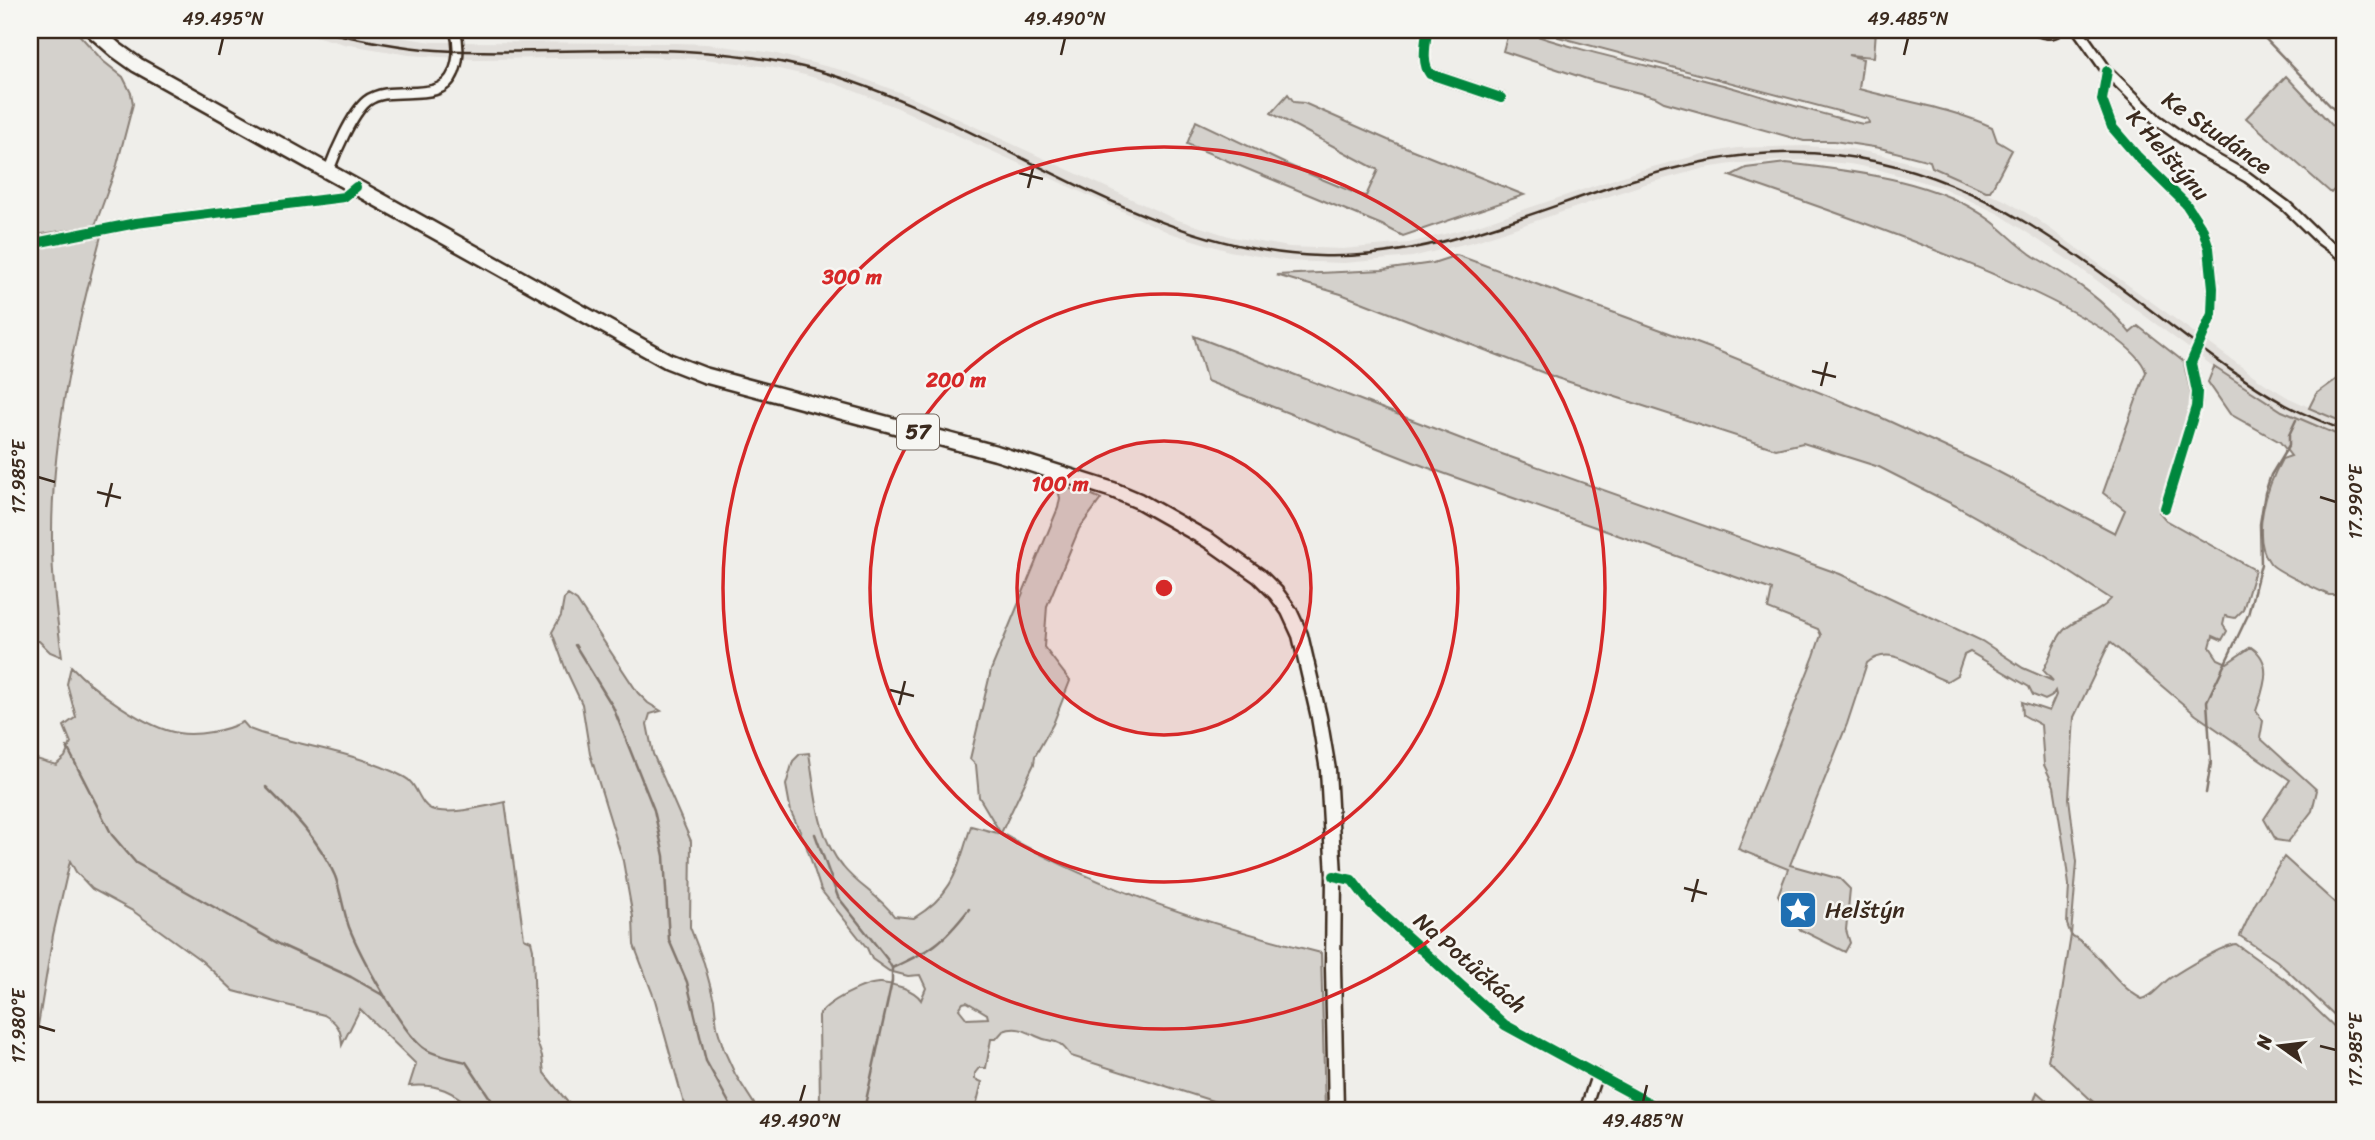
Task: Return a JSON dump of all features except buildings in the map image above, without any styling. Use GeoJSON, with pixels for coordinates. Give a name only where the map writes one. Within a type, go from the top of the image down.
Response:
{"type":"FeatureCollection","features":[{"type":"Feature","properties":{"kind":"main road","name":"57"},"geometry":{"type":"LineString","coordinates":[[93,30],[116,51],[137,65],[644,349],[679,365],[736,384],[1085,479],[1139,501],[1208,540],[1247,566],[1276,593],[1289,611],[1300,635],[1327,762],[1335,876],[1333,967],[1336,1110]]}},
{"type":"Feature","properties":{"kind":"street"},"geometry":{"type":"LineString","coordinates":[[328,172],[357,112],[367,101],[390,93],[436,90],[445,85],[457,65],[458,44],[455,30]]}},
{"type":"Feature","properties":{"kind":"street"},"geometry":{"type":"LineString","coordinates":[[1427,30],[1425,62],[1430,74],[1500,98]]}},
{"type":"Feature","properties":{"kind":"street"},"geometry":{"type":"LineString","coordinates":[[2036,30],[2048,33],[2058,30]]}},
{"type":"Feature","properties":{"kind":"street","name":"Ke Studánce"},"geometry":{"type":"LineString","coordinates":[[2078,30],[2107,71],[2157,120],[2199,150],[2247,177],[2286,206],[2320,239],[2345,257]]}},
{"type":"Feature","properties":{"kind":"street","name":"K Helštýnu"},"geometry":{"type":"LineString","coordinates":[[2107,71],[2102,100],[2112,127],[2186,204],[2203,230],[2209,248],[2213,314],[2191,363],[2197,391],[2194,421],[2165,508]]}},
{"type":"Feature","properties":{"kind":"street"},"geometry":{"type":"LineString","coordinates":[[30,244],[136,223],[344,197],[356,187]]}},
{"type":"Feature","properties":{"kind":"street","name":"Na Potůčkách"},"geometry":{"type":"LineString","coordinates":[[1335,876],[1352,880],[1370,903],[1505,1025],[1662,1110]]}},
{"type":"Feature","properties":{"kind":"street"},"geometry":{"type":"LineString","coordinates":[[1585,1110],[1597,1074]]}},
{"type":"Feature","properties":{"kind":"shaded area"},"geometry":{"type":"Polygon","coordinates":[[[30,30],[75,30],[103,61],[123,77],[133,104],[117,165],[96,223],[30,238],[30,30]]]}},
{"type":"Feature","properties":{"kind":"shaded area"},"geometry":{"type":"Polygon","coordinates":[[[293,30],[349,30],[433,42],[707,44],[773,53],[841,70],[904,94],[1175,219],[1232,237],[1289,247],[1343,249],[1409,243],[1472,227],[1641,170],[1737,148],[1806,146],[1852,149],[1883,155],[1946,173],[2035,218],[2264,383],[2289,398],[2345,423],[2345,438],[2313,426],[2256,396],[2076,265],[1999,214],[1941,187],[1850,164],[1805,160],[1739,163],[1705,168],[1645,184],[1476,241],[1412,257],[1344,263],[1287,261],[1229,251],[1170,233],[898,108],[805,75],[770,67],[705,59],[473,59],[409,55],[344,44],[293,30]]]}},
{"type":"Feature","properties":{"kind":"shaded area"},"geometry":{"type":"Polygon","coordinates":[[[1509,30],[1520,30],[1570,46],[1863,124],[1869,123],[1868,119],[1558,37],[1556,30],[1876,30],[1874,57],[1848,55],[1863,59],[1859,89],[1976,120],[1992,127],[1997,141],[2012,150],[1992,188],[1986,191],[1932,167],[1930,161],[1880,148],[1834,141],[1804,141],[1593,81],[1503,51],[1509,30]]]}},
{"type":"Feature","properties":{"kind":"shaded area"},"geometry":{"type":"Polygon","coordinates":[[[2286,76],[2345,139],[2345,179],[2331,193],[2246,118],[2286,76]]]}},
{"type":"Feature","properties":{"kind":"shaded area"},"geometry":{"type":"Polygon","coordinates":[[[1288,94],[1294,102],[1304,103],[1524,195],[1403,236],[1187,144],[1196,121],[1288,165],[1366,196],[1378,170],[1271,113],[1288,94]]]}},
{"type":"Feature","properties":{"kind":"shaded area"},"geometry":{"type":"Polygon","coordinates":[[[1786,163],[1892,179],[1919,186],[1968,206],[1990,220],[2029,253],[2086,290],[2110,310],[2130,333],[2138,326],[2184,362],[2191,396],[2191,411],[2159,512],[2166,520],[2255,570],[2243,610],[2235,618],[2225,616],[2223,625],[2227,631],[2222,640],[2213,636],[2210,647],[2218,659],[2227,663],[2251,647],[2258,653],[2265,668],[2264,685],[2256,711],[2263,721],[2260,738],[2317,790],[2312,811],[2288,842],[2276,840],[2264,819],[2290,780],[2196,715],[2110,642],[2074,717],[2069,798],[2077,862],[2071,935],[2067,924],[2069,885],[2054,786],[2044,765],[2041,725],[2023,715],[2022,702],[2049,711],[2056,695],[2055,691],[2045,700],[2033,695],[2029,687],[1970,652],[1964,655],[1957,675],[1947,681],[1897,657],[1877,657],[1867,663],[1847,724],[1790,865],[1840,879],[1850,889],[1846,930],[1850,943],[1845,952],[1799,929],[1778,895],[1788,869],[1738,849],[1814,656],[1821,635],[1818,629],[1768,609],[1772,590],[1426,467],[1207,381],[1194,336],[1485,448],[1840,574],[1982,641],[2023,668],[2053,681],[2043,670],[2060,635],[2111,599],[2045,556],[1956,506],[1879,467],[1803,443],[1776,449],[1557,378],[1341,294],[1276,275],[1383,270],[1433,263],[1457,255],[1713,349],[1880,417],[1991,468],[2115,533],[2125,510],[2103,493],[2146,372],[2125,346],[2083,318],[2024,288],[1957,259],[1730,176],[1746,168],[1786,163]]]}},
{"type":"Feature","properties":{"kind":"shaded area"},"geometry":{"type":"Polygon","coordinates":[[[101,236],[66,387],[56,464],[52,556],[62,657],[50,652],[39,641],[30,641],[30,249],[101,236]]]}},
{"type":"Feature","properties":{"kind":"shaded area"},"geometry":{"type":"Polygon","coordinates":[[[2214,367],[2282,411],[2345,438],[2345,583],[2338,595],[2329,595],[2288,575],[2270,563],[2264,552],[2261,526],[2266,497],[2282,459],[2291,456],[2280,442],[2230,414],[2208,382],[2214,367]]]}},
{"type":"Feature","properties":{"kind":"shaded area"},"geometry":{"type":"Polygon","coordinates":[[[2345,373],[2345,423],[2309,408],[2316,394],[2345,373]]]}},
{"type":"Feature","properties":{"kind":"shaded area"},"geometry":{"type":"Polygon","coordinates":[[[1065,485],[1075,492],[1086,492],[1101,499],[1079,529],[1047,606],[1044,647],[1070,681],[1053,724],[1035,756],[1034,764],[1001,833],[1078,872],[1157,904],[1321,953],[1325,1110],[1241,1110],[1071,1056],[1058,1043],[1016,1029],[1003,1031],[996,1039],[991,1039],[986,1068],[979,1068],[975,1073],[975,1079],[982,1082],[975,1110],[820,1110],[819,1016],[823,1011],[847,994],[866,986],[881,983],[903,988],[921,1000],[926,988],[920,975],[908,976],[889,971],[872,959],[867,948],[821,890],[805,842],[791,812],[786,785],[793,761],[800,754],[809,753],[818,813],[834,855],[849,874],[894,916],[914,918],[938,899],[953,879],[971,826],[1001,834],[979,797],[976,765],[970,759],[991,670],[1058,508],[1060,498],[1057,486],[1065,485]],[[967,1002],[959,1009],[967,1019],[988,1018],[987,1014],[967,1002]]]}},
{"type":"Feature","properties":{"kind":"shaded area"},"geometry":{"type":"Polygon","coordinates":[[[568,595],[577,601],[638,693],[661,711],[650,714],[647,724],[653,754],[691,841],[690,927],[704,963],[724,1050],[735,1074],[758,1110],[689,1110],[683,1100],[655,1000],[634,945],[633,917],[623,861],[590,754],[582,704],[552,632],[568,595]]]}},
{"type":"Feature","properties":{"kind":"shaded area"},"geometry":{"type":"Polygon","coordinates":[[[71,666],[92,686],[121,707],[165,730],[186,734],[203,733],[243,722],[249,729],[260,733],[351,756],[387,769],[408,780],[431,809],[457,811],[505,802],[524,938],[531,941],[533,949],[536,1039],[544,1073],[574,1110],[474,1110],[459,1098],[437,1087],[409,1086],[416,1064],[360,1009],[342,1045],[338,1027],[324,1015],[234,991],[202,961],[133,911],[92,889],[70,861],[53,935],[30,1074],[30,757],[56,765],[65,757],[71,743],[64,726],[76,717],[67,684],[71,666]]]}},
{"type":"Feature","properties":{"kind":"shaded area"},"geometry":{"type":"Polygon","coordinates":[[[2284,857],[2345,912],[2345,1025],[2277,961],[2240,936],[2255,904],[2284,857]]]}},
{"type":"Feature","properties":{"kind":"shaded area"},"geometry":{"type":"Polygon","coordinates":[[[2071,935],[2090,949],[2123,985],[2142,999],[2193,964],[2236,944],[2287,981],[2345,1037],[2345,1110],[2102,1110],[2048,1060],[2071,935]]]}},
{"type":"Feature","properties":{"kind":"shaded area"},"geometry":{"type":"Polygon","coordinates":[[[2037,1092],[2057,1110],[2031,1110],[2037,1092]]]}},
{"type":"Feature","properties":{"kind":"waterway"},"geometry":{"type":"LineString","coordinates":[[2257,30],[2345,121]]}},
{"type":"Feature","properties":{"kind":"waterway"},"geometry":{"type":"LineString","coordinates":[[2206,793],[2211,763],[2207,701],[2248,615],[2261,564],[2260,524],[2265,493],[2271,475],[2289,445],[2289,435],[2296,420]]}},
{"type":"Feature","properties":{"kind":"waterway"},"geometry":{"type":"LineString","coordinates":[[575,645],[613,707],[654,810],[664,856],[669,940],[687,982],[706,1061],[733,1110]]}},
{"type":"Feature","properties":{"kind":"waterway"},"geometry":{"type":"LineString","coordinates":[[67,747],[112,835],[136,863],[281,945],[351,977],[386,997]]}},
{"type":"Feature","properties":{"kind":"waterway"},"geometry":{"type":"LineString","coordinates":[[266,787],[305,828],[329,863],[354,939],[405,1028],[425,1049],[440,1056],[466,1062],[498,1110]]}},
{"type":"Feature","properties":{"kind":"waterway"},"geometry":{"type":"LineString","coordinates":[[815,834],[838,897],[892,968],[892,981],[864,1110]]}},
{"type":"Feature","properties":{"kind":"waterway"},"geometry":{"type":"LineString","coordinates":[[892,968],[935,945],[969,909]]}},
{"type":"Feature","properties":{"kind":"railway"},"geometry":{"type":"LineString","coordinates":[[319,30],[436,50],[666,50],[758,58],[803,67],[869,88],[932,114],[1120,205],[1185,230],[1250,248],[1319,256],[1370,254],[1419,247],[1516,220],[1658,172],[1728,157],[1793,153],[1836,155],[1879,162],[1962,189],[2000,208],[2074,253],[2258,388],[2293,409],[2345,431]]}},
{"type":"Feature","properties":{"kind":"cycle path"},"geometry":{"type":"LineString","coordinates":[[1427,30],[1425,59],[1430,74],[1501,98]]}},
{"type":"Feature","properties":{"kind":"cycle path"},"geometry":{"type":"LineString","coordinates":[[2107,71],[2102,100],[2112,127],[2186,204],[2203,230],[2209,248],[2213,288],[2212,314],[2191,363],[2197,392],[2196,407],[2165,508]]}},
{"type":"Feature","properties":{"kind":"cycle path"},"geometry":{"type":"LineString","coordinates":[[30,244],[136,223],[344,197],[356,187]]}},
{"type":"Feature","properties":{"kind":"cycle path"},"geometry":{"type":"LineString","coordinates":[[1334,876],[1352,880],[1370,903],[1505,1025],[1662,1110]]}},
{"type":"Feature","properties":{"kind":"place","name":"Helštýn"},"geometry":{"type":"Point","coordinates":[1798,910]}}]}
